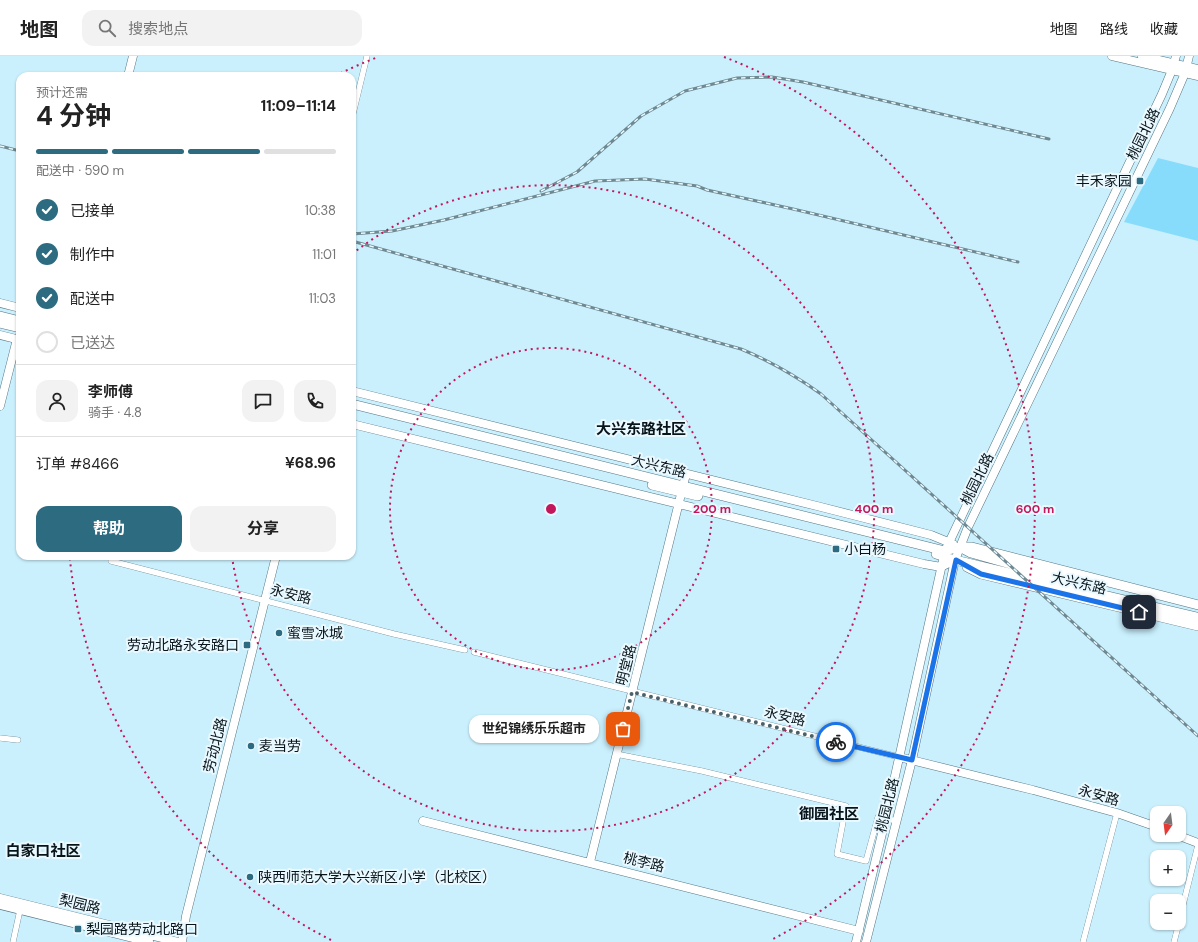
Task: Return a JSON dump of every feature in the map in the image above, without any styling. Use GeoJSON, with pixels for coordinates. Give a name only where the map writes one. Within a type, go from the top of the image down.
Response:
{"type":"FeatureCollection","features":[{"type":"Feature","properties":{"kind":"highway"},"geometry":{"type":"LineString","coordinates":[[1060,581],[1198,618]]}},
{"type":"Feature","properties":{"kind":"highway"},"geometry":{"type":"LineString","coordinates":[[1091,589],[1198,612]]}},
{"type":"Feature","properties":{"kind":"main road"},"geometry":{"type":"LineString","coordinates":[[129,72],[132,56]]}},
{"type":"Feature","properties":{"kind":"main road"},"geometry":{"type":"LineString","coordinates":[[1112,56],[1174,61]]}},
{"type":"Feature","properties":{"kind":"main road"},"geometry":{"type":"LineString","coordinates":[[1142,56],[1174,61],[1186,70],[1198,76]]}},
{"type":"Feature","properties":{"kind":"main road","name":"桃园北路"},"geometry":{"type":"LineString","coordinates":[[866,942],[912,760],[960,547],[968,527],[1170,108],[1186,70],[1189,56]]}},
{"type":"Feature","properties":{"kind":"main road"},"geometry":{"type":"LineString","coordinates":[[1186,70],[1194,56]]}},
{"type":"Feature","properties":{"kind":"main road","name":"桃园北路"},"geometry":{"type":"LineString","coordinates":[[856,942],[886,819],[946,550],[1092,244],[1174,61]]}},
{"type":"Feature","properties":{"kind":"main road"},"geometry":{"type":"LineString","coordinates":[[1186,70],[1198,69]]}},
{"type":"Feature","properties":{"kind":"main road"},"geometry":{"type":"LineString","coordinates":[[0,303],[16,307]]}},
{"type":"Feature","properties":{"kind":"main road"},"geometry":{"type":"LineString","coordinates":[[0,316],[16,320]]}},
{"type":"Feature","properties":{"kind":"main road"},"geometry":{"type":"LineString","coordinates":[[0,322],[16,327]]}},
{"type":"Feature","properties":{"kind":"main road"},"geometry":{"type":"LineString","coordinates":[[0,335],[16,338]]}},
{"type":"Feature","properties":{"kind":"main road"},"geometry":{"type":"LineString","coordinates":[[0,406],[16,349]]}},
{"type":"Feature","properties":{"kind":"main road"},"geometry":{"type":"LineString","coordinates":[[356,392],[924,533],[946,550]]}},
{"type":"Feature","properties":{"kind":"main road","name":"大兴东路"},"geometry":{"type":"LineString","coordinates":[[356,405],[683,489]]}},
{"type":"Feature","properties":{"kind":"main road","name":"大兴东路"},"geometry":{"type":"LineString","coordinates":[[356,410],[683,489],[946,550],[960,547],[972,547],[1198,605]]}},
{"type":"Feature","properties":{"kind":"main road"},"geometry":{"type":"LineString","coordinates":[[356,425],[924,564],[942,567],[956,560]]}},
{"type":"Feature","properties":{"kind":"main road","name":"明堂路"},"geometry":{"type":"LineString","coordinates":[[590,862],[686,474]]}},
{"type":"Feature","properties":{"kind":"main road","name":"大兴东路"},"geometry":{"type":"LineString","coordinates":[[960,547],[971,554],[1060,581]]}},
{"type":"Feature","properties":{"kind":"main road","name":"大兴东路"},"geometry":{"type":"LineString","coordinates":[[946,550],[956,560],[981,574],[1198,626]]}},
{"type":"Feature","properties":{"kind":"main road","name":"劳动北路"},"geometry":{"type":"LineString","coordinates":[[182,942],[186,916],[275,560]]}},
{"type":"Feature","properties":{"kind":"main road","name":"大兴东路"},"geometry":{"type":"LineString","coordinates":[[956,560],[1060,581]]}},
{"type":"Feature","properties":{"kind":"main road","name":"永安路"},"geometry":{"type":"LineString","coordinates":[[899,757],[1033,790],[1117,813],[1150,825]]}},
{"type":"Feature","properties":{"kind":"main road","name":"桃李路"},"geometry":{"type":"LineString","coordinates":[[423,821],[859,931]]}},
{"type":"Feature","properties":{"kind":"main road"},"geometry":{"type":"LineString","coordinates":[[1186,839],[1198,844]]}},
{"type":"Feature","properties":{"kind":"main road","name":"梨园路"},"geometry":{"type":"LineString","coordinates":[[0,898],[178,942]]}},
{"type":"Feature","properties":{"kind":"main road","name":"梨园路"},"geometry":{"type":"LineString","coordinates":[[0,905],[149,942]]}},
{"type":"Feature","properties":{"kind":"street"},"geometry":{"type":"LineString","coordinates":[[356,101],[367,56]]}},
{"type":"Feature","properties":{"kind":"street","name":"永安路"},"geometry":{"type":"LineString","coordinates":[[111,561],[394,634],[465,650]]}},
{"type":"Feature","properties":{"kind":"street","name":"永安路"},"geometry":{"type":"LineString","coordinates":[[474,652],[899,757]]}},
{"type":"Feature","properties":{"kind":"street"},"geometry":{"type":"LineString","coordinates":[[0,738],[18,740]]}},
{"type":"Feature","properties":{"kind":"street"},"geometry":{"type":"LineString","coordinates":[[616,754],[702,771],[846,806],[837,854],[866,861],[878,817],[897,821]]}},
{"type":"Feature","properties":{"kind":"street"},"geometry":{"type":"LineString","coordinates":[[1083,942],[1117,813]]}},
{"type":"Feature","properties":{"kind":"street"},"geometry":{"type":"LineString","coordinates":[[1186,894],[1198,844]]}},
{"type":"Feature","properties":{"kind":"street"},"geometry":{"type":"LineString","coordinates":[[13,942],[20,910]]}},
{"type":"Feature","properties":{"kind":"street"},"geometry":{"type":"LineString","coordinates":[[1174,942],[1177,930]]}},
{"type":"Feature","properties":{"kind":"shaded area"},"geometry":{"type":"Polygon","coordinates":[[[1158,158],[1198,168],[1198,241],[1124,222],[1158,158]]]}},
{"type":"Feature","properties":{"kind":"railway"},"geometry":{"type":"LineString","coordinates":[[541,191],[577,172],[641,116],[685,91],[737,78],[772,77],[803,82],[1049,139]]}},
{"type":"Feature","properties":{"kind":"railway"},"geometry":{"type":"LineString","coordinates":[[0,146],[16,150]]}},
{"type":"Feature","properties":{"kind":"railway"},"geometry":{"type":"LineString","coordinates":[[356,234],[392,231],[444,220],[595,181],[645,179],[697,186],[707,190],[1018,262]]}},
{"type":"Feature","properties":{"kind":"railway"},"geometry":{"type":"LineString","coordinates":[[356,242],[741,349],[782,369],[821,394],[1198,736]]}},
{"type":"Feature","properties":{"kind":"way so far"},"geometry":{"type":"LineString","coordinates":[[623,729],[632,692],[836,742]]}},
{"type":"Feature","properties":{"kind":"place","name":"丰禾家园"},"geometry":{"type":"Point","coordinates":[1140,181]}},
{"type":"Feature","properties":{"kind":"place","name":"小白杨"},"geometry":{"type":"Point","coordinates":[836,549]}},
{"type":"Feature","properties":{"kind":"place","name":"蜜雪冰城"},"geometry":{"type":"Point","coordinates":[279,633]}},
{"type":"Feature","properties":{"kind":"place","name":"劳动北路永安路口"},"geometry":{"type":"Point","coordinates":[247,645]}},
{"type":"Feature","properties":{"kind":"place","name":"世纪锦绣乐乐超市"},"geometry":{"type":"Point","coordinates":[623,729]}},
{"type":"Feature","properties":{"kind":"place","name":"麦当劳"},"geometry":{"type":"Point","coordinates":[251,746]}},
{"type":"Feature","properties":{"kind":"place","name":"陕西师范大学大兴新区小学（北校区）"},"geometry":{"type":"Point","coordinates":[250,877]}},
{"type":"Feature","properties":{"kind":"place","name":"梨园路劳动北路口"},"geometry":{"type":"Point","coordinates":[78,929]}},
{"type":"Feature","properties":{"kind":"district","name":"大兴东路社区"},"geometry":{"type":"Point","coordinates":[641,429]}},
{"type":"Feature","properties":{"kind":"district","name":"御园社区"},"geometry":{"type":"Point","coordinates":[829,814]}},
{"type":"Feature","properties":{"kind":"district","name":"白家口社区"},"geometry":{"type":"Point","coordinates":[43,851]}},
{"type":"Feature","properties":{"kind":"route"},"geometry":{"type":"LineString","coordinates":[[836,742],[912,760],[956,560],[981,574],[1139,612]]}}]}
